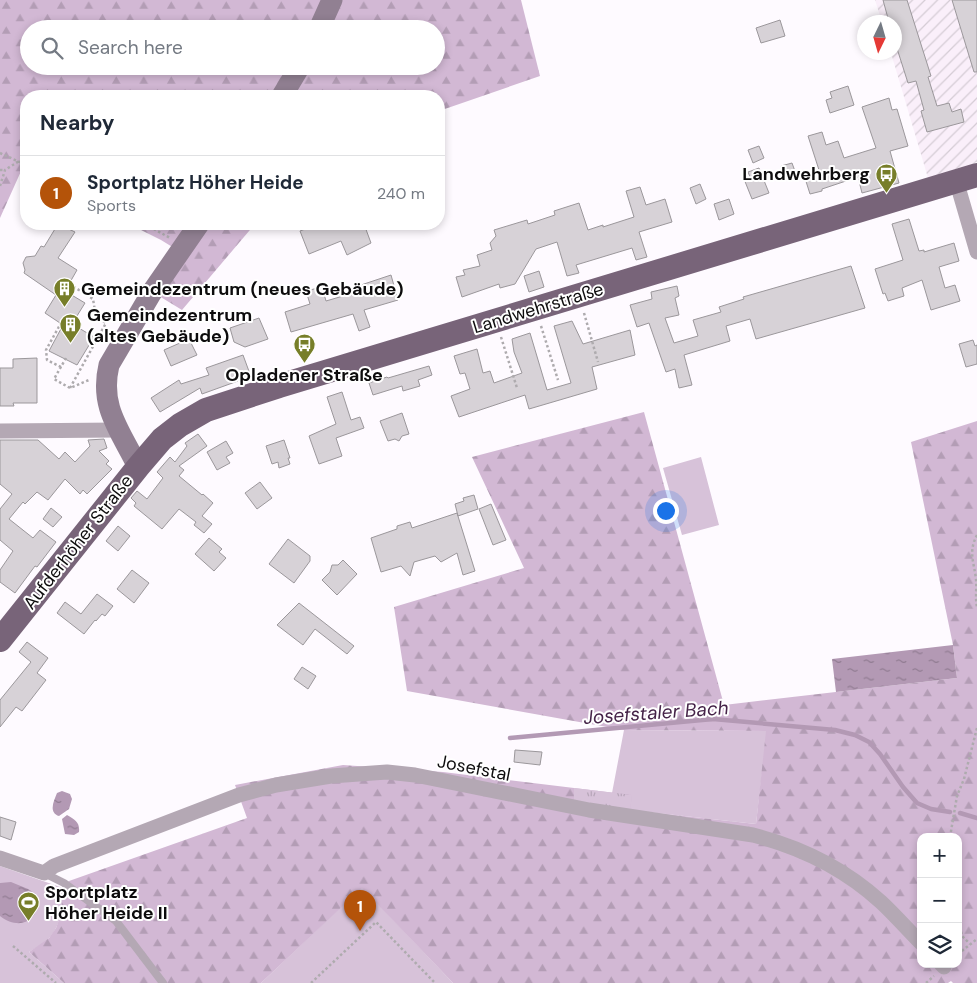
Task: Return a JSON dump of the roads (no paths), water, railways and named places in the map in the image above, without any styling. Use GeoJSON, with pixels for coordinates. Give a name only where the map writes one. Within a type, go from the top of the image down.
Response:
{"type":"FeatureCollection","features":[{"type":"Feature","properties":{"kind":"main road"},"geometry":{"type":"LineString","coordinates":[[323,20],[332,0]]}},
{"type":"Feature","properties":{"kind":"main road"},"geometry":{"type":"LineString","coordinates":[[286,90],[295,75]]}},
{"type":"Feature","properties":{"kind":"main road","name":"Landwehrstraße"},"geometry":{"type":"LineString","coordinates":[[138,467],[162,439],[180,425],[206,410],[496,320],[967,178]]}},
{"type":"Feature","properties":{"kind":"main road"},"geometry":{"type":"LineString","coordinates":[[138,467],[118,430],[106,397],[106,377],[109,364],[152,292],[195,230]]}},
{"type":"Feature","properties":{"kind":"main road","name":"Aufderhöher Straße"},"geometry":{"type":"LineString","coordinates":[[0,640],[138,467]]}},
{"type":"Feature","properties":{"kind":"street","name":"Landwehrstraße"},"geometry":{"type":"LineString","coordinates":[[967,178],[977,252]]}},
{"type":"Feature","properties":{"kind":"street"},"geometry":{"type":"LineString","coordinates":[[0,431],[118,430]]}},
{"type":"Feature","properties":{"kind":"street","name":"Josefstal"},"geometry":{"type":"LineString","coordinates":[[44,873],[54,866],[239,795],[276,785],[331,776],[387,772],[415,775],[589,810],[754,835],[768,839],[812,856],[842,872],[881,902],[917,939]]}},
{"type":"Feature","properties":{"kind":"street"},"geometry":{"type":"LineString","coordinates":[[0,858],[44,873]]}},
{"type":"Feature","properties":{"kind":"lane"},"geometry":{"type":"LineString","coordinates":[[44,873],[64,883],[116,921],[163,983]]}},
{"type":"Feature","properties":{"kind":"water"},"geometry":{"type":"Polygon","coordinates":[[[953,645],[957,678],[836,692],[832,659],[953,645]]]}},
{"type":"Feature","properties":{"kind":"water"},"geometry":{"type":"Polygon","coordinates":[[[62,791],[70,794],[72,799],[69,809],[59,816],[54,812],[53,806],[57,793],[62,791]]]}},
{"type":"Feature","properties":{"kind":"water"},"geometry":{"type":"Polygon","coordinates":[[[67,815],[75,820],[79,826],[79,832],[74,835],[65,834],[62,819],[67,815]]]}},
{"type":"Feature","properties":{"kind":"water"},"geometry":{"type":"Polygon","coordinates":[[[11,882],[36,894],[36,911],[28,921],[15,923],[0,916],[0,883],[11,882]]]}},
{"type":"Feature","properties":{"kind":"waterway","name":"Josefstaler Bach"},"geometry":{"type":"LineString","coordinates":[[510,738],[713,719],[835,730],[855,735],[869,742],[917,803],[931,809],[950,812]]}},
{"type":"Feature","properties":{"kind":"waterway","name":"Josefstaler Bach"},"geometry":{"type":"LineString","coordinates":[[960,813],[977,818]]}},
{"type":"Feature","properties":{"kind":"place","name":"Landwehrberg"},"geometry":{"type":"Point","coordinates":[886,193]}},
{"type":"Feature","properties":{"kind":"place","name":"Gemeindezentrum (neues Gebäude)"},"geometry":{"type":"Point","coordinates":[65,308]}},
{"type":"Feature","properties":{"kind":"place","name":"Gemeindezentrum (altes Gebäude)"},"geometry":{"type":"Point","coordinates":[71,344]}},
{"type":"Feature","properties":{"kind":"place","name":"Opladener Straße"},"geometry":{"type":"Point","coordinates":[304,364]}},
{"type":"Feature","properties":{"kind":"place","name":"Sportplatz Höher Heide II"},"geometry":{"type":"Point","coordinates":[29,921]}},
{"type":"Feature","properties":{"kind":"place","name":"Sportplatz Höher Heide"},"geometry":{"type":"Point","coordinates":[360,931]}}]}
